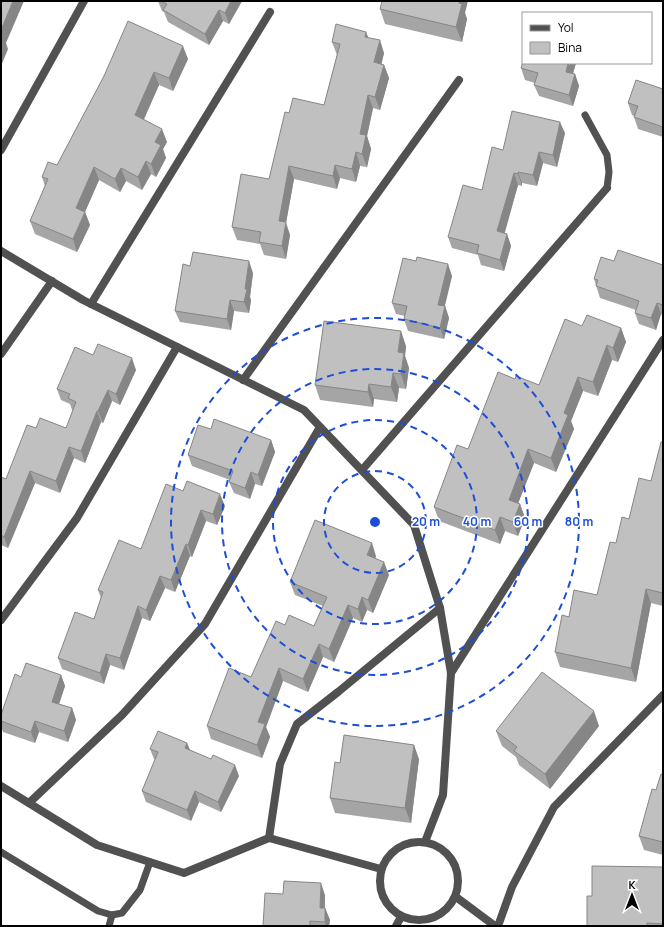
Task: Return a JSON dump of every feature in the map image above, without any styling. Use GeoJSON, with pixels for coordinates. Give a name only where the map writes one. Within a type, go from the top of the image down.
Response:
{"type":"FeatureCollection","features":[{"type":"Feature","properties":{"kind":"street"},"geometry":{"type":"LineString","coordinates":[[1,150],[84,1]]}},
{"type":"Feature","properties":{"kind":"street"},"geometry":{"type":"LineString","coordinates":[[91,304],[270,12]]}},
{"type":"Feature","properties":{"kind":"street"},"geometry":{"type":"LineString","coordinates":[[243,380],[459,80]]}},
{"type":"Feature","properties":{"kind":"street"},"geometry":{"type":"LineString","coordinates":[[362,470],[607,188]]}},
{"type":"Feature","properties":{"kind":"street"},"geometry":{"type":"LineString","coordinates":[[1,251],[91,304],[304,410],[414,525],[440,608],[451,673],[443,795],[425,842]]}},
{"type":"Feature","properties":{"kind":"street"},"geometry":{"type":"LineString","coordinates":[[1,354],[52,281]]}},
{"type":"Feature","properties":{"kind":"street"},"geometry":{"type":"LineString","coordinates":[[451,673],[663,340]]}},
{"type":"Feature","properties":{"kind":"street"},"geometry":{"type":"LineString","coordinates":[[1,620],[77,518],[177,347]]}},
{"type":"Feature","properties":{"kind":"street"},"geometry":{"type":"LineString","coordinates":[[29,803],[122,715],[205,624],[320,427]]}},
{"type":"Feature","properties":{"kind":"street"},"geometry":{"type":"LineString","coordinates":[[269,838],[280,764],[297,724],[440,608]]}},
{"type":"Feature","properties":{"kind":"street"},"geometry":{"type":"LineString","coordinates":[[456,896],[496,926],[512,887],[554,807],[663,695]]}},
{"type":"Feature","properties":{"kind":"street"},"geometry":{"type":"LineString","coordinates":[[1,786],[97,845],[184,873],[269,838],[381,869]]}},
{"type":"Feature","properties":{"kind":"street"},"geometry":{"type":"LineString","coordinates":[[414,842],[425,842],[438,846],[449,855],[456,866],[459,880],[456,896],[448,908],[438,916],[424,921],[414,921],[401,917],[390,908],[382,896],[379,882],[381,869],[390,855],[401,846],[414,842]]}},
{"type":"Feature","properties":{"kind":"street"},"geometry":{"type":"LineString","coordinates":[[396,926],[401,917]]}},
{"type":"Feature","properties":{"kind":"lane"},"geometry":{"type":"LineString","coordinates":[[585,114],[607,155],[609,172],[607,188]]}},
{"type":"Feature","properties":{"kind":"lane"},"geometry":{"type":"LineString","coordinates":[[1,852],[98,911],[112,915],[122,913],[140,890],[150,862]]}},
{"type":"Feature","properties":{"kind":"lane"},"geometry":{"type":"LineString","coordinates":[[109,926],[112,915]]}},
{"type":"Feature","properties":{"kind":"building"},"geometry":{"type":"Polygon","coordinates":[[[1,1],[13,1],[1,30],[1,1]]]}},
{"type":"Feature","properties":{"kind":"building"},"geometry":{"type":"Polygon","coordinates":[[[160,1],[231,1],[225,13],[219,10],[205,34],[163,10],[167,4],[160,1]]]}},
{"type":"Feature","properties":{"kind":"building"},"geometry":{"type":"Polygon","coordinates":[[[382,1],[459,1],[459,3],[462,4],[456,27],[380,9],[382,1]]]}},
{"type":"Feature","properties":{"kind":"building"},"geometry":{"type":"Polygon","coordinates":[[[128,21],[183,46],[169,78],[154,72],[135,115],[162,129],[155,142],[161,145],[151,164],[146,161],[138,177],[121,168],[115,179],[94,167],[76,208],[85,212],[73,239],[30,221],[48,179],[42,177],[48,162],[57,165],[104,76],[128,21]]]}},
{"type":"Feature","properties":{"kind":"building"},"geometry":{"type":"Polygon","coordinates":[[[336,24],[366,32],[365,37],[380,40],[374,62],[384,65],[375,97],[368,95],[360,134],[366,135],[362,154],[356,152],[352,169],[335,165],[333,176],[289,166],[279,221],[286,222],[282,246],[259,242],[261,232],[232,227],[241,174],[269,179],[285,112],[289,113],[293,98],[324,105],[340,44],[332,42],[336,24]]]}},
{"type":"Feature","properties":{"kind":"building"},"geometry":{"type":"Polygon","coordinates":[[[522,64],[568,64],[566,72],[575,74],[569,95],[534,85],[538,73],[521,68],[522,64]]]}},
{"type":"Feature","properties":{"kind":"building"},"geometry":{"type":"Polygon","coordinates":[[[636,80],[663,89],[663,127],[634,117],[638,106],[628,103],[636,80]]]}},
{"type":"Feature","properties":{"kind":"building"},"geometry":{"type":"Polygon","coordinates":[[[512,111],[560,122],[553,155],[539,152],[533,175],[518,172],[518,174],[514,173],[497,231],[507,234],[500,260],[477,253],[479,245],[448,237],[463,185],[482,190],[492,147],[503,150],[512,111]]]}},
{"type":"Feature","properties":{"kind":"building"},"geometry":{"type":"Polygon","coordinates":[[[618,250],[663,265],[663,305],[657,303],[651,318],[635,313],[639,301],[596,286],[598,280],[594,279],[601,257],[614,261],[618,250]]]}},
{"type":"Feature","properties":{"kind":"building"},"geometry":{"type":"Polygon","coordinates":[[[193,252],[249,261],[245,289],[247,289],[244,302],[230,300],[227,319],[175,311],[183,264],[190,266],[193,252]]]}},
{"type":"Feature","properties":{"kind":"building"},"geometry":{"type":"Polygon","coordinates":[[[417,257],[448,264],[438,305],[445,306],[440,328],[404,319],[407,306],[392,303],[403,258],[416,261],[417,257]]]}},
{"type":"Feature","properties":{"kind":"building"},"geometry":{"type":"Polygon","coordinates":[[[587,315],[621,328],[613,348],[607,345],[593,382],[578,377],[564,413],[568,415],[551,458],[528,449],[509,500],[520,504],[513,522],[500,517],[495,530],[434,507],[457,445],[468,449],[498,372],[515,379],[516,376],[539,385],[565,319],[582,326],[587,315]]]}},
{"type":"Feature","properties":{"kind":"building"},"geometry":{"type":"Polygon","coordinates":[[[324,321],[401,331],[398,352],[404,353],[401,374],[393,373],[391,387],[369,384],[368,392],[315,385],[324,321]]]}},
{"type":"Feature","properties":{"kind":"building"},"geometry":{"type":"Polygon","coordinates":[[[98,344],[132,358],[116,394],[108,390],[97,411],[81,451],[69,447],[56,481],[30,471],[4,537],[1,535],[1,477],[6,479],[27,425],[36,428],[40,418],[66,428],[76,402],[68,398],[70,394],[57,389],[75,347],[93,355],[98,344]]]}},
{"type":"Feature","properties":{"kind":"building"},"geometry":{"type":"Polygon","coordinates":[[[214,419],[271,440],[258,475],[251,472],[245,488],[229,482],[233,471],[188,455],[198,425],[211,429],[214,419]]]}},
{"type":"Feature","properties":{"kind":"building"},"geometry":{"type":"Polygon","coordinates":[[[661,442],[663,442],[663,593],[646,589],[631,668],[555,652],[562,615],[569,617],[574,590],[597,595],[610,542],[616,543],[622,517],[629,519],[639,478],[651,481],[661,442]]]}},
{"type":"Feature","properties":{"kind":"building"},"geometry":{"type":"Polygon","coordinates":[[[187,481],[220,494],[213,514],[201,510],[188,545],[186,544],[171,580],[160,576],[146,610],[138,606],[120,658],[106,654],[100,673],[58,658],[75,612],[94,619],[103,592],[98,590],[119,540],[141,549],[166,484],[183,491],[187,481]]]}},
{"type":"Feature","properties":{"kind":"building"},"geometry":{"type":"Polygon","coordinates":[[[315,520],[372,543],[367,555],[384,562],[368,600],[362,597],[358,609],[348,605],[329,649],[319,644],[303,679],[279,668],[258,722],[265,724],[257,745],[207,726],[229,668],[251,677],[276,621],[285,625],[289,615],[314,626],[327,597],[290,582],[315,520]]]}},
{"type":"Feature","properties":{"kind":"building"},"geometry":{"type":"Polygon","coordinates":[[[26,663],[61,675],[52,702],[72,708],[64,731],[35,721],[31,732],[1,721],[1,715],[15,674],[21,677],[26,663]]]}},
{"type":"Feature","properties":{"kind":"building"},"geometry":{"type":"Polygon","coordinates":[[[542,672],[594,711],[545,774],[514,751],[517,747],[496,731],[542,672]]]}},
{"type":"Feature","properties":{"kind":"building"},"geometry":{"type":"Polygon","coordinates":[[[158,731],[187,743],[185,748],[211,759],[213,755],[235,765],[218,802],[195,791],[187,810],[142,791],[158,752],[150,749],[158,731]]]}},
{"type":"Feature","properties":{"kind":"building"},"geometry":{"type":"Polygon","coordinates":[[[344,735],[414,745],[405,808],[330,798],[335,762],[340,763],[344,735]]]}},
{"type":"Feature","properties":{"kind":"building"},"geometry":{"type":"Polygon","coordinates":[[[661,774],[663,775],[663,842],[639,836],[652,789],[656,790],[661,774]]]}},
{"type":"Feature","properties":{"kind":"building"},"geometry":{"type":"Polygon","coordinates":[[[592,866],[663,867],[663,924],[647,923],[647,926],[587,926],[587,896],[592,896],[592,866]]]}},
{"type":"Feature","properties":{"kind":"building"},"geometry":{"type":"Polygon","coordinates":[[[284,881],[321,883],[320,908],[325,908],[325,922],[310,921],[310,926],[263,926],[265,893],[283,894],[284,881]]]}}]}
